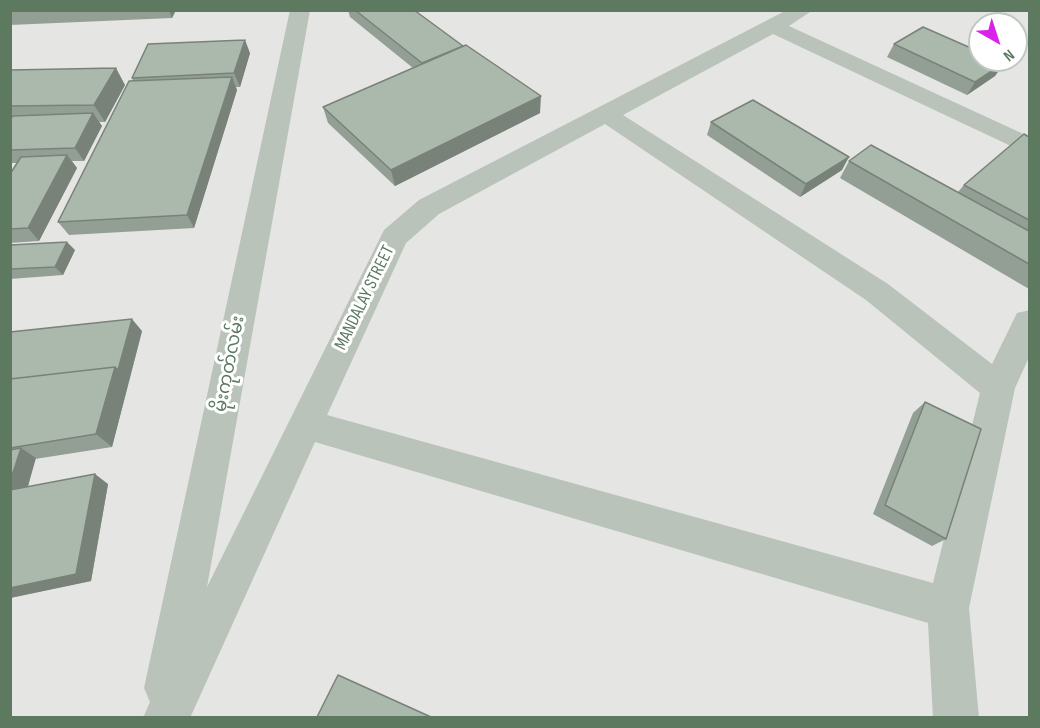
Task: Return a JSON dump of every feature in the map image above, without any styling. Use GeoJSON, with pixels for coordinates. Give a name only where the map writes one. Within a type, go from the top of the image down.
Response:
{"type":"FeatureCollection","features":[{"type":"Feature","properties":{"kind":"street","name":"မိုးကုတ်လမ်း"},"geometry":{"type":"LineString","coordinates":[[160,717],[300,10]]}},
{"type":"Feature","properties":{"kind":"street","name":"MANDALAY STREET"},"geometry":{"type":"LineString","coordinates":[[166,717],[394,237],[429,207],[802,10]]}},
{"type":"Feature","properties":{"kind":"street"},"geometry":{"type":"LineString","coordinates":[[773,26],[1029,147]]}},
{"type":"Feature","properties":{"kind":"street"},"geometry":{"type":"LineString","coordinates":[[604,114],[878,292],[998,388]]}},
{"type":"Feature","properties":{"kind":"street"},"geometry":{"type":"LineString","coordinates":[[956,717],[948,608],[998,388],[1028,322]]}},
{"type":"Feature","properties":{"kind":"street"},"geometry":{"type":"LineString","coordinates":[[304,424],[948,608]]}},
{"type":"Feature","properties":{"kind":"shaded area"},"geometry":{"type":"Polygon","coordinates":[[[11,11],[1029,11],[1029,717],[11,717],[11,11]]]}},
{"type":"Feature","properties":{"kind":"building"},"geometry":{"type":"Polygon","coordinates":[[[355,10],[414,10],[463,46],[422,63],[355,10]]]}},
{"type":"Feature","properties":{"kind":"building"},"geometry":{"type":"Polygon","coordinates":[[[923,27],[968,47],[968,72],[990,72],[975,82],[894,44],[923,27]]]}},
{"type":"Feature","properties":{"kind":"building"},"geometry":{"type":"Polygon","coordinates":[[[245,40],[234,73],[132,78],[148,44],[245,40]]]}},
{"type":"Feature","properties":{"kind":"building"},"geometry":{"type":"Polygon","coordinates":[[[466,45],[541,96],[391,170],[323,107],[466,45]]]}},
{"type":"Feature","properties":{"kind":"building"},"geometry":{"type":"Polygon","coordinates":[[[116,68],[94,105],[10,106],[10,70],[116,68]]]}},
{"type":"Feature","properties":{"kind":"building"},"geometry":{"type":"Polygon","coordinates":[[[232,77],[187,215],[58,222],[129,81],[232,77]]]}},
{"type":"Feature","properties":{"kind":"building"},"geometry":{"type":"Polygon","coordinates":[[[753,100],[849,157],[806,184],[711,122],[753,100]]]}},
{"type":"Feature","properties":{"kind":"building"},"geometry":{"type":"Polygon","coordinates":[[[93,113],[75,148],[10,150],[10,119],[13,116],[93,113]]]}},
{"type":"Feature","properties":{"kind":"building"},"geometry":{"type":"Polygon","coordinates":[[[1024,134],[1029,137],[1029,220],[964,185],[1024,134]]]}},
{"type":"Feature","properties":{"kind":"building"},"geometry":{"type":"Polygon","coordinates":[[[871,145],[1029,231],[1029,264],[849,161],[871,145]]]}},
{"type":"Feature","properties":{"kind":"building"},"geometry":{"type":"Polygon","coordinates":[[[67,155],[28,228],[10,229],[10,174],[21,157],[67,155]]]}},
{"type":"Feature","properties":{"kind":"building"},"geometry":{"type":"Polygon","coordinates":[[[67,242],[55,267],[10,269],[10,245],[67,242]]]}},
{"type":"Feature","properties":{"kind":"building"},"geometry":{"type":"Polygon","coordinates":[[[132,319],[118,370],[115,367],[10,379],[10,332],[132,319]]]}},
{"type":"Feature","properties":{"kind":"building"},"geometry":{"type":"Polygon","coordinates":[[[115,367],[96,434],[10,448],[10,379],[115,367]]]}},
{"type":"Feature","properties":{"kind":"building"},"geometry":{"type":"Polygon","coordinates":[[[925,402],[981,429],[946,539],[885,505],[925,402]]]}},
{"type":"Feature","properties":{"kind":"building"},"geometry":{"type":"Polygon","coordinates":[[[21,448],[10,482],[10,450],[21,448]]]}},
{"type":"Feature","properties":{"kind":"building"},"geometry":{"type":"Polygon","coordinates":[[[95,474],[76,574],[10,588],[10,490],[95,474]]]}},
{"type":"Feature","properties":{"kind":"building"},"geometry":{"type":"Polygon","coordinates":[[[338,675],[431,717],[317,717],[338,675]]]}}]}
